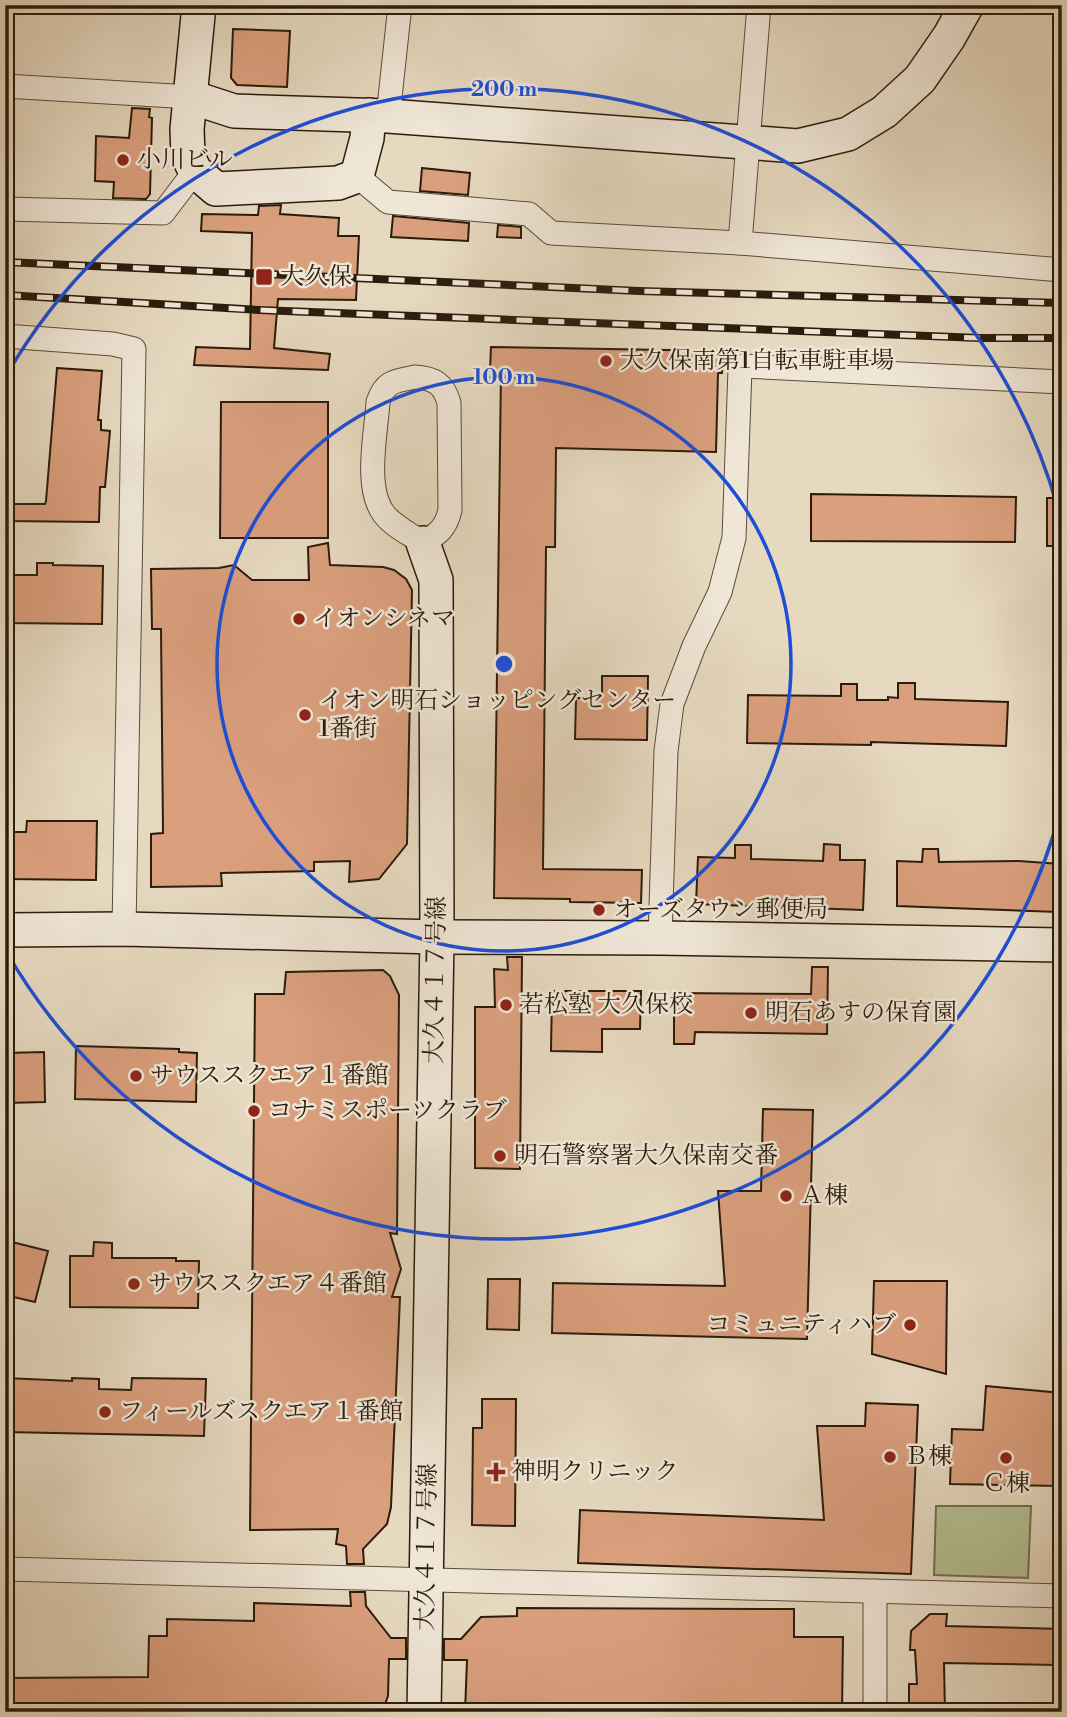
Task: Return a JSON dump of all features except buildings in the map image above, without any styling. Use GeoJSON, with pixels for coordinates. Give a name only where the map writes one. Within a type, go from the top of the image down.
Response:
{"type":"FeatureCollection","features":[{"type":"Feature","properties":{"kind":"street"},"geometry":{"type":"LineString","coordinates":[[199,5],[187,129],[188,156],[205,180]]}},
{"type":"Feature","properties":{"kind":"street"},"geometry":{"type":"LineString","coordinates":[[357,176],[367,138],[378,116],[400,5]]}},
{"type":"Feature","properties":{"kind":"street"},"geometry":{"type":"LineString","coordinates":[[740,243],[759,5]]}},
{"type":"Feature","properties":{"kind":"street"},"geometry":{"type":"LineString","coordinates":[[5,86],[191,97],[234,111],[378,116],[798,146],[848,134],[884,111],[920,79],[967,5]]}},
{"type":"Feature","properties":{"kind":"street"},"geometry":{"type":"LineString","coordinates":[[5,209],[163,213],[205,180],[338,183],[357,176]]}},
{"type":"Feature","properties":{"kind":"street"},"geometry":{"type":"LineString","coordinates":[[357,176],[388,202],[529,214],[551,233],[740,243],[1062,270]]}},
{"type":"Feature","properties":{"kind":"street"},"geometry":{"type":"LineString","coordinates":[[5,336],[113,344],[134,349],[124,929]]}},
{"type":"Feature","properties":{"kind":"street"},"geometry":{"type":"LineString","coordinates":[[660,938],[666,751],[672,704],[694,646],[720,592],[734,537],[740,369],[744,366],[1062,382]]}},
{"type":"Feature","properties":{"kind":"street"},"geometry":{"type":"LineString","coordinates":[[415,377],[428,378],[446,389],[449,403],[450,510],[447,524],[437,535],[423,543],[386,516],[376,500],[373,486],[378,402],[382,390],[393,382],[415,377]]}},
{"type":"Feature","properties":{"kind":"street","name":"大久４１７号線"},"geometry":{"type":"LineString","coordinates":[[423,543],[436,580],[437,937],[424,1712]]}},
{"type":"Feature","properties":{"kind":"street"},"geometry":{"type":"LineString","coordinates":[[5,930],[124,929],[437,937],[1062,945]]}},
{"type":"Feature","properties":{"kind":"street"},"geometry":{"type":"LineString","coordinates":[[5,1569],[1062,1596]]}},
{"type":"Feature","properties":{"kind":"street"},"geometry":{"type":"LineString","coordinates":[[875,1591],[875,1712]]}},
{"type":"Feature","properties":{"kind":"green space"},"geometry":{"type":"Polygon","coordinates":[[[936,1506],[1031,1506],[1028,1578],[934,1575],[936,1506]]]}},
{"type":"Feature","properties":{"kind":"railway"},"geometry":{"type":"LineString","coordinates":[[5,262],[639,291],[1062,303]]}},
{"type":"Feature","properties":{"kind":"railway"},"geometry":{"type":"LineString","coordinates":[[5,295],[259,310],[980,338],[1062,338]]}},
{"type":"Feature","properties":{"kind":"place","name":"小川ビル"},"geometry":{"type":"Point","coordinates":[123,160]}},
{"type":"Feature","properties":{"kind":"place","name":"大久保"},"geometry":{"type":"Point","coordinates":[264,277]}},
{"type":"Feature","properties":{"kind":"place","name":"大久保南第1自転車駐車場"},"geometry":{"type":"Point","coordinates":[606,361]}},
{"type":"Feature","properties":{"kind":"place","name":"イオンシネマ"},"geometry":{"type":"Point","coordinates":[299,619]}},
{"type":"Feature","properties":{"kind":"place","name":"イオン明石ショッピングセンター 1番街"},"geometry":{"type":"Point","coordinates":[305,715]}},
{"type":"Feature","properties":{"kind":"place","name":"オーズタウン郵便局"},"geometry":{"type":"Point","coordinates":[599,910]}},
{"type":"Feature","properties":{"kind":"place","name":"若松塾 大久保校"},"geometry":{"type":"Point","coordinates":[506,1005]}},
{"type":"Feature","properties":{"kind":"place","name":"明石あすの保育園"},"geometry":{"type":"Point","coordinates":[751,1013]}},
{"type":"Feature","properties":{"kind":"place","name":"サウススクエア１番館"},"geometry":{"type":"Point","coordinates":[136,1076]}},
{"type":"Feature","properties":{"kind":"place","name":"コナミスポーツクラブ"},"geometry":{"type":"Point","coordinates":[254,1111]}},
{"type":"Feature","properties":{"kind":"place","name":"明石警察署大久保南交番"},"geometry":{"type":"Point","coordinates":[500,1156]}},
{"type":"Feature","properties":{"kind":"place","name":"Ａ棟"},"geometry":{"type":"Point","coordinates":[786,1196]}},
{"type":"Feature","properties":{"kind":"place","name":"サウススクエア４番館"},"geometry":{"type":"Point","coordinates":[134,1284]}},
{"type":"Feature","properties":{"kind":"place","name":"コミュニティハブ"},"geometry":{"type":"Point","coordinates":[910,1325]}},
{"type":"Feature","properties":{"kind":"place","name":"フィールズスクエア１番館"},"geometry":{"type":"Point","coordinates":[105,1412]}},
{"type":"Feature","properties":{"kind":"place","name":"Ｂ棟"},"geometry":{"type":"Point","coordinates":[890,1457]}},
{"type":"Feature","properties":{"kind":"place","name":"Ｃ棟"},"geometry":{"type":"Point","coordinates":[1006,1458]}},
{"type":"Feature","properties":{"kind":"place","name":"神明クリニック"},"geometry":{"type":"Point","coordinates":[496,1472]}}]}
